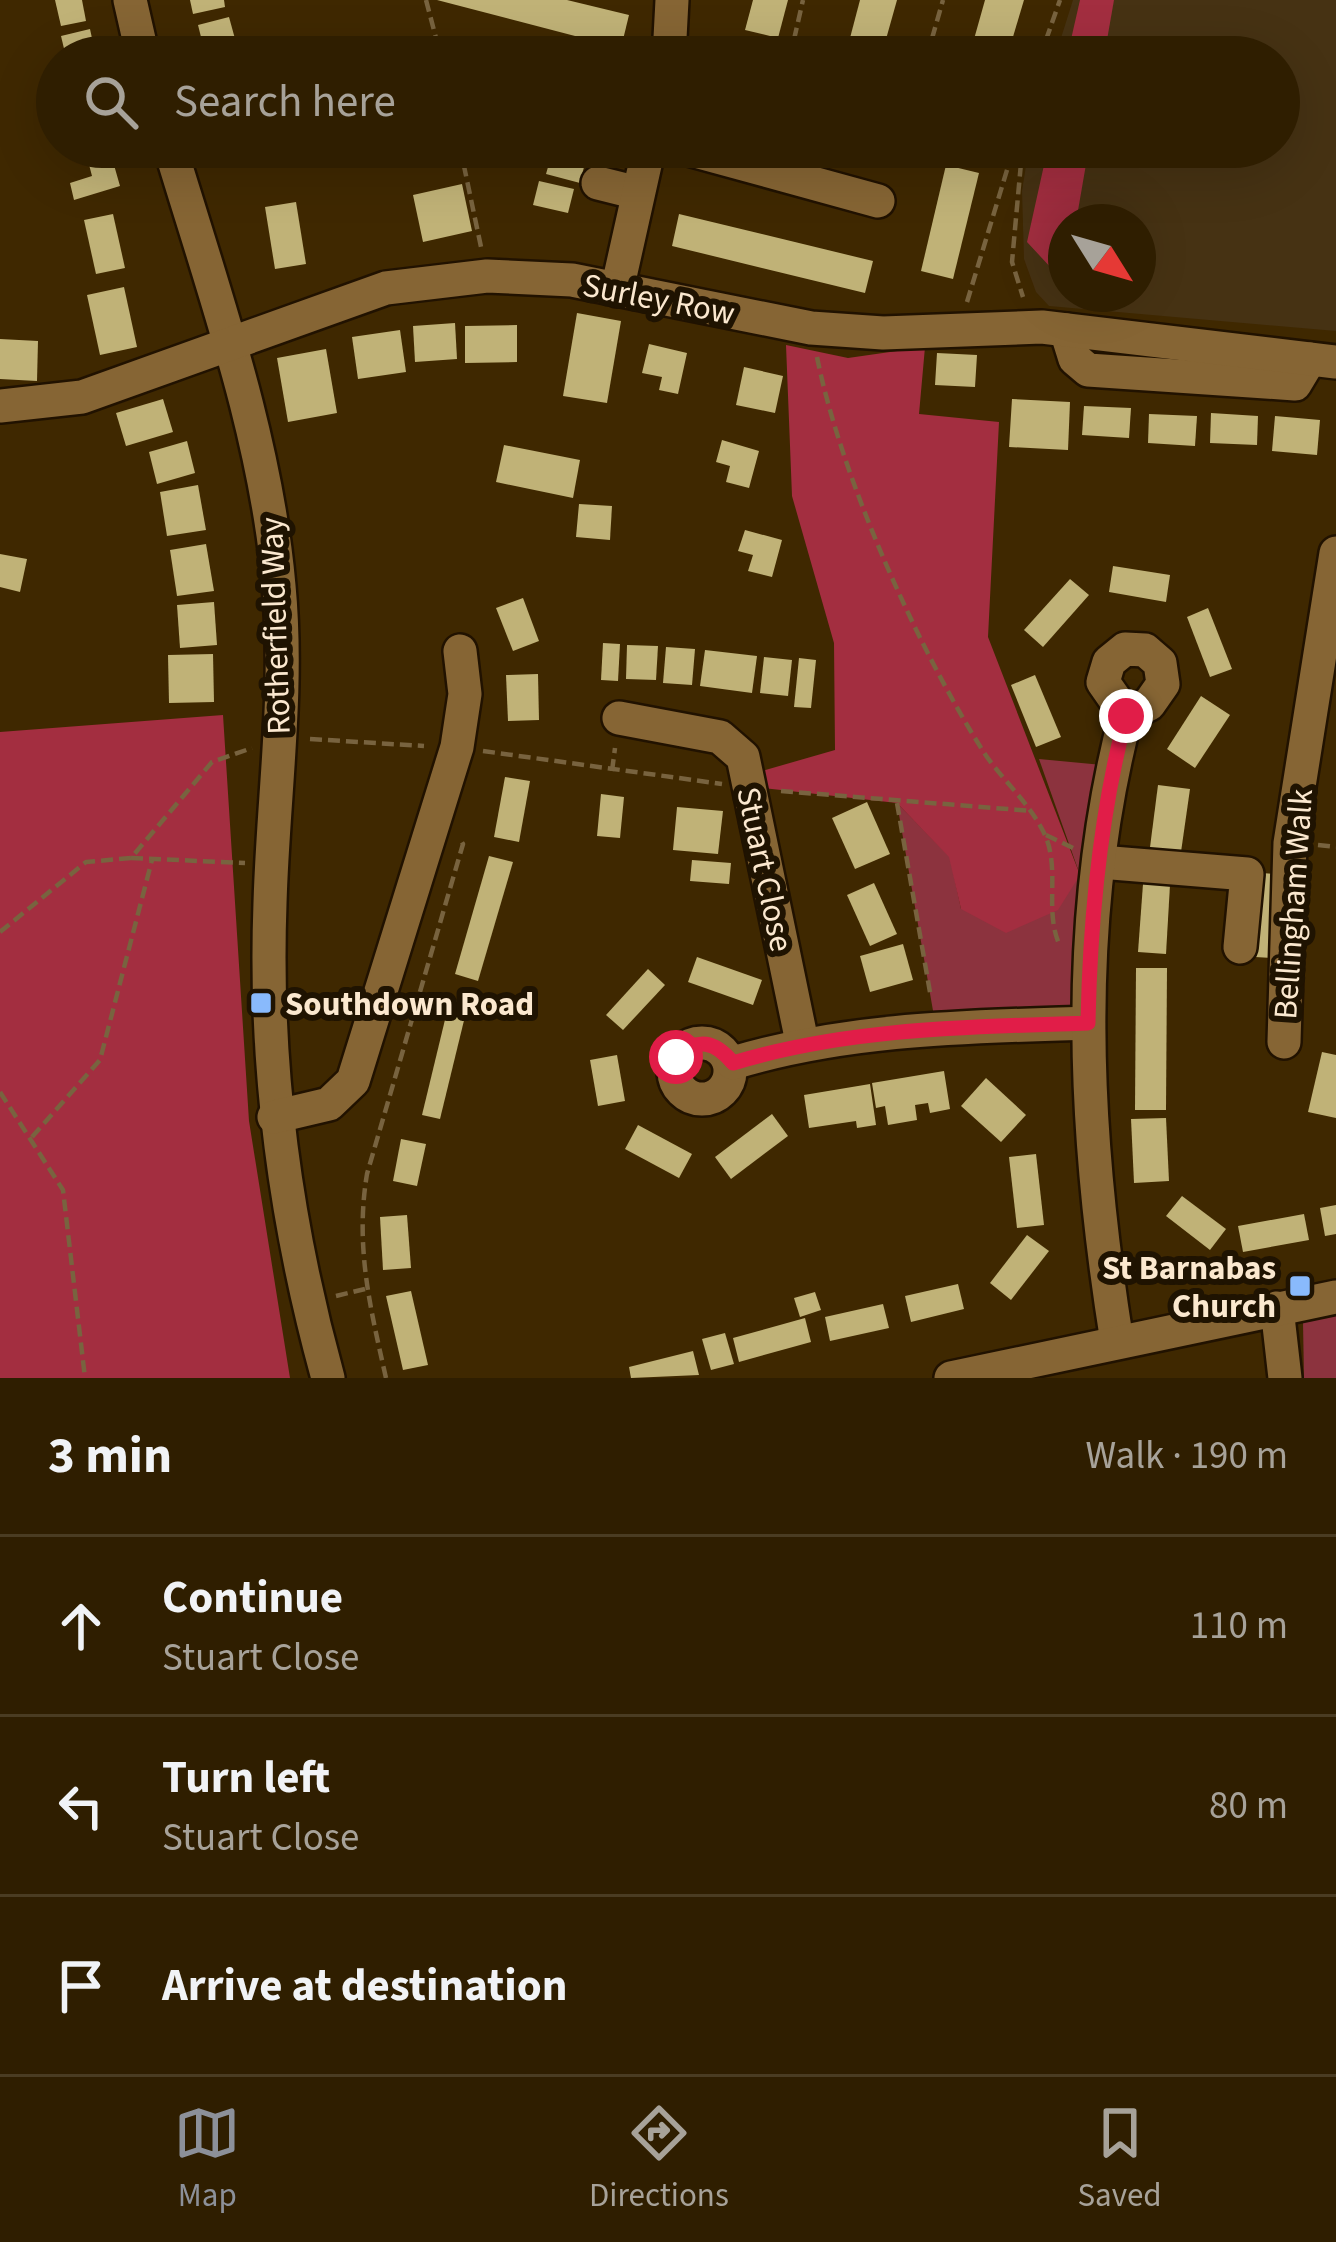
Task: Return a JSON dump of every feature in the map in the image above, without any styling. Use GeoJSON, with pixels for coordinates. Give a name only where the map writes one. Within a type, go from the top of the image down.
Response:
{"type":"FeatureCollection","features":[{"type":"Feature","properties":{"kind":"street"},"geometry":{"type":"LineString","coordinates":[[130,0],[138,36]]}},
{"type":"Feature","properties":{"kind":"street"},"geometry":{"type":"LineString","coordinates":[[670,36],[672,0]]}},
{"type":"Feature","properties":{"kind":"street","name":"Rotherfield Way"},"geometry":{"type":"LineString","coordinates":[[176,168],[230,343],[269,501],[280,587],[280,738],[268,1006],[274,1117]]}},
{"type":"Feature","properties":{"kind":"street"},"geometry":{"type":"LineString","coordinates":[[617,290],[644,168]]}},
{"type":"Feature","properties":{"kind":"street"},"geometry":{"type":"LineString","coordinates":[[758,168],[878,201]]}},
{"type":"Feature","properties":{"kind":"street"},"geometry":{"type":"LineString","coordinates":[[598,183],[638,193]]}},
{"type":"Feature","properties":{"kind":"street","name":"Surley Row"},"geometry":{"type":"LineString","coordinates":[[0,406],[82,397],[386,288],[487,276],[572,280],[811,328],[883,333],[1054,329],[1323,361]]}},
{"type":"Feature","properties":{"kind":"street","name":"Bellingham Walk"},"geometry":{"type":"LineString","coordinates":[[1284,1042],[1290,843],[1336,553]]}},
{"type":"Feature","properties":{"kind":"street"},"geometry":{"type":"LineString","coordinates":[[328,1378],[274,1117],[329,1104],[352,1081],[457,747],[465,694],[460,651]]}},
{"type":"Feature","properties":{"kind":"street"},"geometry":{"type":"LineString","coordinates":[[1117,1342],[1094,1201],[1088,1023],[1100,862],[1112,766],[1126,716]]}},
{"type":"Feature","properties":{"kind":"street","name":"Stuart Close"},"geometry":{"type":"LineString","coordinates":[[619,718],[720,737],[743,757],[802,1042]]}},
{"type":"Feature","properties":{"kind":"street"},"geometry":{"type":"LineString","coordinates":[[1100,862],[1246,874],[1240,947]]}},
{"type":"Feature","properties":{"kind":"street"},"geometry":{"type":"LineString","coordinates":[[733,1063],[802,1042],[936,1028],[1088,1023]]}},
{"type":"Feature","properties":{"kind":"street"},"geometry":{"type":"LineString","coordinates":[[951,1378],[1336,1297]]}},
{"type":"Feature","properties":{"kind":"street"},"geometry":{"type":"LineString","coordinates":[[1277,1309],[1285,1378]]}},
{"type":"Feature","properties":{"kind":"path"},"geometry":{"type":"LineString","coordinates":[[426,0],[435,36]]}},
{"type":"Feature","properties":{"kind":"path"},"geometry":{"type":"LineString","coordinates":[[795,36],[803,0]]}},
{"type":"Feature","properties":{"kind":"path"},"geometry":{"type":"LineString","coordinates":[[933,36],[943,0]]}},
{"type":"Feature","properties":{"kind":"path"},"geometry":{"type":"LineString","coordinates":[[1047,36],[1060,0]]}},
{"type":"Feature","properties":{"kind":"path"},"geometry":{"type":"LineString","coordinates":[[464,168],[487,276]]}},
{"type":"Feature","properties":{"kind":"path"},"geometry":{"type":"LineString","coordinates":[[958,329],[1009,168]]}},
{"type":"Feature","properties":{"kind":"path"},"geometry":{"type":"LineString","coordinates":[[1021,168],[1012,262],[1021,293],[1054,329]]}},
{"type":"Feature","properties":{"kind":"path"},"geometry":{"type":"LineString","coordinates":[[811,328],[828,412],[913,622],[984,753],[1046,835],[1052,858],[1052,928],[1061,948]]}},
{"type":"Feature","properties":{"kind":"path"},"geometry":{"type":"LineString","coordinates":[[131,858],[212,762],[280,738],[457,747]]}},
{"type":"Feature","properties":{"kind":"path"},"geometry":{"type":"LineString","coordinates":[[386,1378],[365,1289],[359,1219],[367,1174],[463,844],[440,802]]}},
{"type":"Feature","properties":{"kind":"path"},"geometry":{"type":"LineString","coordinates":[[897,803],[936,1028]]}},
{"type":"Feature","properties":{"kind":"path"},"geometry":{"type":"LineString","coordinates":[[0,932],[86,862],[131,858],[272,863]]}},
{"type":"Feature","properties":{"kind":"path"},"geometry":{"type":"LineString","coordinates":[[32,1137],[100,1060],[152,860]]}},
{"type":"Feature","properties":{"kind":"path"},"geometry":{"type":"LineString","coordinates":[[0,1092],[63,1190],[85,1378]]}},
{"type":"Feature","properties":{"kind":"shaded area"},"geometry":{"type":"Polygon","coordinates":[[[1073,0],[1336,0],[1336,331],[1118,312],[1156,312],[1156,204],[1048,204],[1048,305],[1036,292],[1024,259],[1026,168],[1300,168],[1300,36],[1062,36],[1073,0]]]}},
{"type":"Feature","properties":{"kind":"shaded area"},"geometry":{"type":"Polygon","coordinates":[[[1080,0],[1114,0],[1108,36],[1072,36],[1080,0]]]}},
{"type":"Feature","properties":{"kind":"shaded area"},"geometry":{"type":"Polygon","coordinates":[[[1043,168],[1085,168],[1079,204],[1048,204],[1048,265],[1027,242],[1043,168]]]}},
{"type":"Feature","properties":{"kind":"shaded area"},"geometry":{"type":"Polygon","coordinates":[[[786,345],[848,358],[925,347],[919,414],[999,422],[988,637],[1080,875],[1058,910],[1006,933],[961,909],[949,857],[897,803],[763,788],[762,771],[835,750],[834,643],[792,496],[786,345]]]}},
{"type":"Feature","properties":{"kind":"shaded area"},"geometry":{"type":"Polygon","coordinates":[[[223,715],[249,1121],[290,1378],[0,1378],[0,732],[223,715]]]}},
{"type":"Feature","properties":{"kind":"shaded area"},"geometry":{"type":"Polygon","coordinates":[[[1039,759],[1113,766],[1088,1023],[936,1028],[897,803],[950,857],[961,909],[1080,875],[1039,759]]]}},
{"type":"Feature","properties":{"kind":"shaded area"},"geometry":{"type":"Polygon","coordinates":[[[1336,1314],[1336,1378],[1304,1378],[1303,1322],[1336,1314]]]}},
{"type":"Feature","properties":{"kind":"building"},"geometry":{"type":"Polygon","coordinates":[[[55,0],[82,0],[86,21],[61,26],[55,0]]]}},
{"type":"Feature","properties":{"kind":"building"},"geometry":{"type":"Polygon","coordinates":[[[190,0],[224,0],[225,7],[193,14],[190,0]]]}},
{"type":"Feature","properties":{"kind":"building"},"geometry":{"type":"Polygon","coordinates":[[[437,0],[567,0],[629,15],[624,36],[575,36],[437,0]]]}},
{"type":"Feature","properties":{"kind":"building"},"geometry":{"type":"Polygon","coordinates":[[[753,0],[788,0],[779,36],[745,30],[753,0]]]}},
{"type":"Feature","properties":{"kind":"building"},"geometry":{"type":"Polygon","coordinates":[[[860,0],[897,0],[887,36],[851,36],[860,0]]]}},
{"type":"Feature","properties":{"kind":"building"},"geometry":{"type":"Polygon","coordinates":[[[985,0],[1024,0],[1013,36],[975,36],[985,0]]]}},
{"type":"Feature","properties":{"kind":"building"},"geometry":{"type":"Polygon","coordinates":[[[229,17],[234,36],[201,36],[198,25],[229,17]]]}},
{"type":"Feature","properties":{"kind":"building"},"geometry":{"type":"Polygon","coordinates":[[[90,29],[92,36],[61,36],[90,29]]]}},
{"type":"Feature","properties":{"kind":"building"},"geometry":{"type":"Polygon","coordinates":[[[90,168],[115,168],[120,186],[74,200],[70,183],[92,176],[90,168]]]}},
{"type":"Feature","properties":{"kind":"building"},"geometry":{"type":"Polygon","coordinates":[[[548,168],[584,168],[580,183],[546,174],[548,168]]]}},
{"type":"Feature","properties":{"kind":"building"},"geometry":{"type":"Polygon","coordinates":[[[945,168],[979,173],[953,279],[921,271],[945,168]]]}},
{"type":"Feature","properties":{"kind":"building"},"geometry":{"type":"Polygon","coordinates":[[[539,181],[574,189],[568,213],[533,205],[539,181]]]}},
{"type":"Feature","properties":{"kind":"building"},"geometry":{"type":"Polygon","coordinates":[[[462,184],[472,231],[423,242],[413,195],[462,184]]]}},
{"type":"Feature","properties":{"kind":"building"},"geometry":{"type":"Polygon","coordinates":[[[296,202],[306,264],[275,269],[265,207],[296,202]]]}},
{"type":"Feature","properties":{"kind":"building"},"geometry":{"type":"Polygon","coordinates":[[[113,214],[125,268],[96,274],[84,220],[113,214]]]}},
{"type":"Feature","properties":{"kind":"building"},"geometry":{"type":"Polygon","coordinates":[[[679,214],[873,261],[865,293],[672,246],[679,214]]]}},
{"type":"Feature","properties":{"kind":"building"},"geometry":{"type":"Polygon","coordinates":[[[124,287],[137,347],[100,355],[87,295],[124,287]]]}},
{"type":"Feature","properties":{"kind":"building"},"geometry":{"type":"Polygon","coordinates":[[[577,313],[621,321],[607,403],[563,396],[577,313]]]}},
{"type":"Feature","properties":{"kind":"building"},"geometry":{"type":"Polygon","coordinates":[[[455,323],[457,359],[415,362],[413,326],[455,323]]]}},
{"type":"Feature","properties":{"kind":"building"},"geometry":{"type":"Polygon","coordinates":[[[517,325],[517,362],[465,363],[465,326],[517,325]]]}},
{"type":"Feature","properties":{"kind":"building"},"geometry":{"type":"Polygon","coordinates":[[[400,330],[406,372],[358,379],[352,337],[400,330]]]}},
{"type":"Feature","properties":{"kind":"building"},"geometry":{"type":"Polygon","coordinates":[[[0,339],[38,341],[37,381],[0,379],[0,339]]]}},
{"type":"Feature","properties":{"kind":"building"},"geometry":{"type":"Polygon","coordinates":[[[649,344],[687,353],[678,394],[659,390],[662,377],[642,373],[649,344]]]}},
{"type":"Feature","properties":{"kind":"building"},"geometry":{"type":"Polygon","coordinates":[[[326,349],[337,413],[288,422],[277,358],[326,349]]]}},
{"type":"Feature","properties":{"kind":"building"},"geometry":{"type":"Polygon","coordinates":[[[937,353],[977,355],[975,387],[935,385],[937,353]]]}},
{"type":"Feature","properties":{"kind":"building"},"geometry":{"type":"Polygon","coordinates":[[[744,367],[783,376],[775,413],[736,405],[744,367]]]}},
{"type":"Feature","properties":{"kind":"building"},"geometry":{"type":"Polygon","coordinates":[[[163,399],[173,432],[126,446],[116,413],[163,399]]]}},
{"type":"Feature","properties":{"kind":"building"},"geometry":{"type":"Polygon","coordinates":[[[1012,399],[1070,402],[1068,450],[1009,447],[1012,399]]]}},
{"type":"Feature","properties":{"kind":"building"},"geometry":{"type":"Polygon","coordinates":[[[1084,406],[1131,408],[1129,438],[1082,435],[1084,406]]]}},
{"type":"Feature","properties":{"kind":"building"},"geometry":{"type":"Polygon","coordinates":[[[1211,413],[1258,416],[1257,445],[1210,443],[1211,413]]]}},
{"type":"Feature","properties":{"kind":"building"},"geometry":{"type":"Polygon","coordinates":[[[1149,414],[1197,416],[1195,446],[1148,443],[1149,414]]]}},
{"type":"Feature","properties":{"kind":"building"},"geometry":{"type":"Polygon","coordinates":[[[1275,416],[1320,420],[1317,455],[1272,451],[1275,416]]]}},
{"type":"Feature","properties":{"kind":"building"},"geometry":{"type":"Polygon","coordinates":[[[722,440],[759,451],[749,488],[726,482],[730,466],[716,462],[722,440]]]}},
{"type":"Feature","properties":{"kind":"building"},"geometry":{"type":"Polygon","coordinates":[[[187,441],[195,473],[157,484],[149,452],[187,441]]]}},
{"type":"Feature","properties":{"kind":"building"},"geometry":{"type":"Polygon","coordinates":[[[504,445],[580,460],[573,498],[496,482],[504,445]]]}},
{"type":"Feature","properties":{"kind":"building"},"geometry":{"type":"Polygon","coordinates":[[[198,485],[206,530],[167,536],[160,492],[198,485]]]}},
{"type":"Feature","properties":{"kind":"building"},"geometry":{"type":"Polygon","coordinates":[[[579,504],[612,506],[610,540],[576,537],[579,504]]]}},
{"type":"Feature","properties":{"kind":"building"},"geometry":{"type":"Polygon","coordinates":[[[745,530],[782,540],[772,577],[748,571],[753,555],[738,551],[745,530]]]}},
{"type":"Feature","properties":{"kind":"building"},"geometry":{"type":"Polygon","coordinates":[[[206,544],[214,591],[177,596],[170,550],[206,544]]]}},
{"type":"Feature","properties":{"kind":"building"},"geometry":{"type":"Polygon","coordinates":[[[0,554],[27,559],[20,592],[0,587],[0,554]]]}},
{"type":"Feature","properties":{"kind":"building"},"geometry":{"type":"Polygon","coordinates":[[[1113,566],[1170,575],[1166,602],[1109,592],[1113,566]]]}},
{"type":"Feature","properties":{"kind":"building"},"geometry":{"type":"Polygon","coordinates":[[[1070,579],[1089,595],[1043,647],[1024,630],[1070,579]]]}},
{"type":"Feature","properties":{"kind":"building"},"geometry":{"type":"Polygon","coordinates":[[[523,598],[539,641],[513,651],[496,608],[523,598]]]}},
{"type":"Feature","properties":{"kind":"building"},"geometry":{"type":"Polygon","coordinates":[[[214,602],[217,645],[180,648],[177,605],[214,602]]]}},
{"type":"Feature","properties":{"kind":"building"},"geometry":{"type":"Polygon","coordinates":[[[1208,608],[1232,669],[1210,677],[1187,617],[1208,608]]]}},
{"type":"Feature","properties":{"kind":"building"},"geometry":{"type":"Polygon","coordinates":[[[603,643],[620,644],[618,681],[601,680],[603,643]]]}},
{"type":"Feature","properties":{"kind":"building"},"geometry":{"type":"Polygon","coordinates":[[[627,645],[658,646],[656,680],[626,679],[627,645]]]}},
{"type":"Feature","properties":{"kind":"building"},"geometry":{"type":"Polygon","coordinates":[[[666,647],[695,649],[692,685],[663,683],[666,647]]]}},
{"type":"Feature","properties":{"kind":"building"},"geometry":{"type":"Polygon","coordinates":[[[705,650],[757,656],[752,693],[700,686],[705,650]]]}},
{"type":"Feature","properties":{"kind":"building"},"geometry":{"type":"Polygon","coordinates":[[[213,654],[214,702],[169,703],[168,655],[213,654]]]}},
{"type":"Feature","properties":{"kind":"building"},"geometry":{"type":"Polygon","coordinates":[[[764,657],[792,660],[788,696],[760,693],[764,657]]]}},
{"type":"Feature","properties":{"kind":"building"},"geometry":{"type":"Polygon","coordinates":[[[799,658],[816,660],[811,708],[794,707],[799,658]]]}},
{"type":"Feature","properties":{"kind":"building"},"geometry":{"type":"Polygon","coordinates":[[[538,674],[539,720],[508,721],[506,675],[538,674]]]}},
{"type":"Feature","properties":{"kind":"building"},"geometry":{"type":"Polygon","coordinates":[[[1035,675],[1061,737],[1036,747],[1011,685],[1035,675]]]}},
{"type":"Feature","properties":{"kind":"building"},"geometry":{"type":"Polygon","coordinates":[[[1201,696],[1230,715],[1195,768],[1167,749],[1201,696]]]}},
{"type":"Feature","properties":{"kind":"building"},"geometry":{"type":"Polygon","coordinates":[[[505,777],[530,781],[519,842],[494,837],[505,777]]]}},
{"type":"Feature","properties":{"kind":"building"},"geometry":{"type":"Polygon","coordinates":[[[1158,785],[1190,789],[1180,859],[1149,855],[1158,785]]]}},
{"type":"Feature","properties":{"kind":"building"},"geometry":{"type":"Polygon","coordinates":[[[601,794],[624,797],[620,838],[597,836],[601,794]]]}},
{"type":"Feature","properties":{"kind":"building"},"geometry":{"type":"Polygon","coordinates":[[[867,802],[890,854],[855,869],[832,818],[867,802]]]}},
{"type":"Feature","properties":{"kind":"building"},"geometry":{"type":"Polygon","coordinates":[[[677,807],[723,811],[718,854],[673,850],[677,807]]]}},
{"type":"Feature","properties":{"kind":"building"},"geometry":{"type":"Polygon","coordinates":[[[489,856],[513,862],[478,981],[455,974],[489,856]]]}},
{"type":"Feature","properties":{"kind":"building"},"geometry":{"type":"Polygon","coordinates":[[[692,860],[731,863],[729,884],[690,881],[692,860]]]}},
{"type":"Feature","properties":{"kind":"building"},"geometry":{"type":"Polygon","coordinates":[[[1261,873],[1278,874],[1273,958],[1255,957],[1261,873]]]}},
{"type":"Feature","properties":{"kind":"building"},"geometry":{"type":"Polygon","coordinates":[[[874,883],[897,934],[870,946],[847,895],[874,883]]]}},
{"type":"Feature","properties":{"kind":"building"},"geometry":{"type":"Polygon","coordinates":[[[1143,884],[1170,885],[1166,954],[1138,952],[1143,884]]]}},
{"type":"Feature","properties":{"kind":"building"},"geometry":{"type":"Polygon","coordinates":[[[903,944],[913,980],[870,992],[860,956],[903,944]]]}},
{"type":"Feature","properties":{"kind":"building"},"geometry":{"type":"Polygon","coordinates":[[[697,957],[762,980],[753,1005],[688,982],[697,957]]]}},
{"type":"Feature","properties":{"kind":"building"},"geometry":{"type":"Polygon","coordinates":[[[1136,968],[1167,968],[1166,1110],[1135,1110],[1136,968]]]}},
{"type":"Feature","properties":{"kind":"building"},"geometry":{"type":"Polygon","coordinates":[[[648,969],[665,985],[623,1030],[606,1015],[648,969]]]}},
{"type":"Feature","properties":{"kind":"building"},"geometry":{"type":"Polygon","coordinates":[[[450,999],[468,1004],[440,1119],[422,1115],[450,999]]]}},
{"type":"Feature","properties":{"kind":"building"},"geometry":{"type":"Polygon","coordinates":[[[1322,1052],[1336,1055],[1336,1118],[1308,1112],[1322,1052]]]}},
{"type":"Feature","properties":{"kind":"building"},"geometry":{"type":"Polygon","coordinates":[[[617,1055],[625,1101],[598,1106],[590,1060],[617,1055]]]}},
{"type":"Feature","properties":{"kind":"building"},"geometry":{"type":"Polygon","coordinates":[[[944,1071],[950,1109],[930,1113],[928,1103],[915,1105],[917,1120],[888,1125],[885,1106],[876,1108],[872,1083],[944,1071]]]}},
{"type":"Feature","properties":{"kind":"building"},"geometry":{"type":"Polygon","coordinates":[[[986,1078],[1026,1115],[1001,1142],[961,1106],[986,1078]]]}},
{"type":"Feature","properties":{"kind":"building"},"geometry":{"type":"Polygon","coordinates":[[[870,1084],[876,1125],[857,1128],[856,1121],[809,1128],[804,1095],[870,1084]]]}},
{"type":"Feature","properties":{"kind":"building"},"geometry":{"type":"Polygon","coordinates":[[[772,1114],[788,1136],[731,1179],[715,1157],[772,1114]]]}},
{"type":"Feature","properties":{"kind":"building"},"geometry":{"type":"Polygon","coordinates":[[[1166,1118],[1169,1181],[1134,1183],[1131,1119],[1166,1118]]]}},
{"type":"Feature","properties":{"kind":"building"},"geometry":{"type":"Polygon","coordinates":[[[638,1125],[692,1154],[679,1178],[625,1149],[638,1125]]]}},
{"type":"Feature","properties":{"kind":"building"},"geometry":{"type":"Polygon","coordinates":[[[401,1139],[426,1144],[417,1186],[393,1181],[401,1139]]]}},
{"type":"Feature","properties":{"kind":"building"},"geometry":{"type":"Polygon","coordinates":[[[1036,1154],[1044,1225],[1017,1228],[1009,1157],[1036,1154]]]}},
{"type":"Feature","properties":{"kind":"building"},"geometry":{"type":"Polygon","coordinates":[[[1182,1196],[1226,1229],[1210,1250],[1166,1216],[1182,1196]]]}},
{"type":"Feature","properties":{"kind":"building"},"geometry":{"type":"Polygon","coordinates":[[[1336,1205],[1336,1234],[1325,1236],[1320,1208],[1336,1205]]]}},
{"type":"Feature","properties":{"kind":"building"},"geometry":{"type":"Polygon","coordinates":[[[1304,1214],[1309,1240],[1243,1252],[1238,1226],[1304,1214]]]}},
{"type":"Feature","properties":{"kind":"building"},"geometry":{"type":"Polygon","coordinates":[[[407,1215],[411,1268],[383,1270],[380,1217],[407,1215]]]}},
{"type":"Feature","properties":{"kind":"building"},"geometry":{"type":"Polygon","coordinates":[[[1027,1235],[1049,1251],[1011,1300],[990,1283],[1027,1235]]]}},
{"type":"Feature","properties":{"kind":"building"},"geometry":{"type":"Polygon","coordinates":[[[958,1284],[964,1309],[911,1322],[905,1296],[958,1284]]]}},
{"type":"Feature","properties":{"kind":"building"},"geometry":{"type":"Polygon","coordinates":[[[411,1291],[428,1365],[403,1370],[386,1296],[411,1291]]]}},
{"type":"Feature","properties":{"kind":"building"},"geometry":{"type":"Polygon","coordinates":[[[815,1292],[821,1310],[800,1317],[794,1298],[815,1292]]]}},
{"type":"Feature","properties":{"kind":"building"},"geometry":{"type":"Polygon","coordinates":[[[883,1304],[889,1328],[830,1341],[825,1317],[883,1304]]]}},
{"type":"Feature","properties":{"kind":"building"},"geometry":{"type":"Polygon","coordinates":[[[805,1318],[811,1342],[739,1362],[733,1338],[805,1318]]]}},
{"type":"Feature","properties":{"kind":"building"},"geometry":{"type":"Polygon","coordinates":[[[725,1333],[734,1364],[711,1370],[702,1339],[725,1333]]]}},
{"type":"Feature","properties":{"kind":"building"},"geometry":{"type":"Polygon","coordinates":[[[693,1351],[699,1375],[631,1378],[629,1367],[693,1351]]]}},
{"type":"Feature","properties":{"kind":"place","name":"Southdown Road"},"geometry":{"type":"Point","coordinates":[261,1003]}},
{"type":"Feature","properties":{"kind":"place","name":"St Barnabas Church"},"geometry":{"type":"Point","coordinates":[1300,1286]}},
{"type":"Feature","properties":{"kind":"route"},"geometry":{"type":"LineString","coordinates":[[676,1057],[689,1046],[704,1043],[719,1047],[733,1063],[802,1042],[927,1028],[1088,1023],[1100,862],[1112,766],[1126,716]]}}]}
